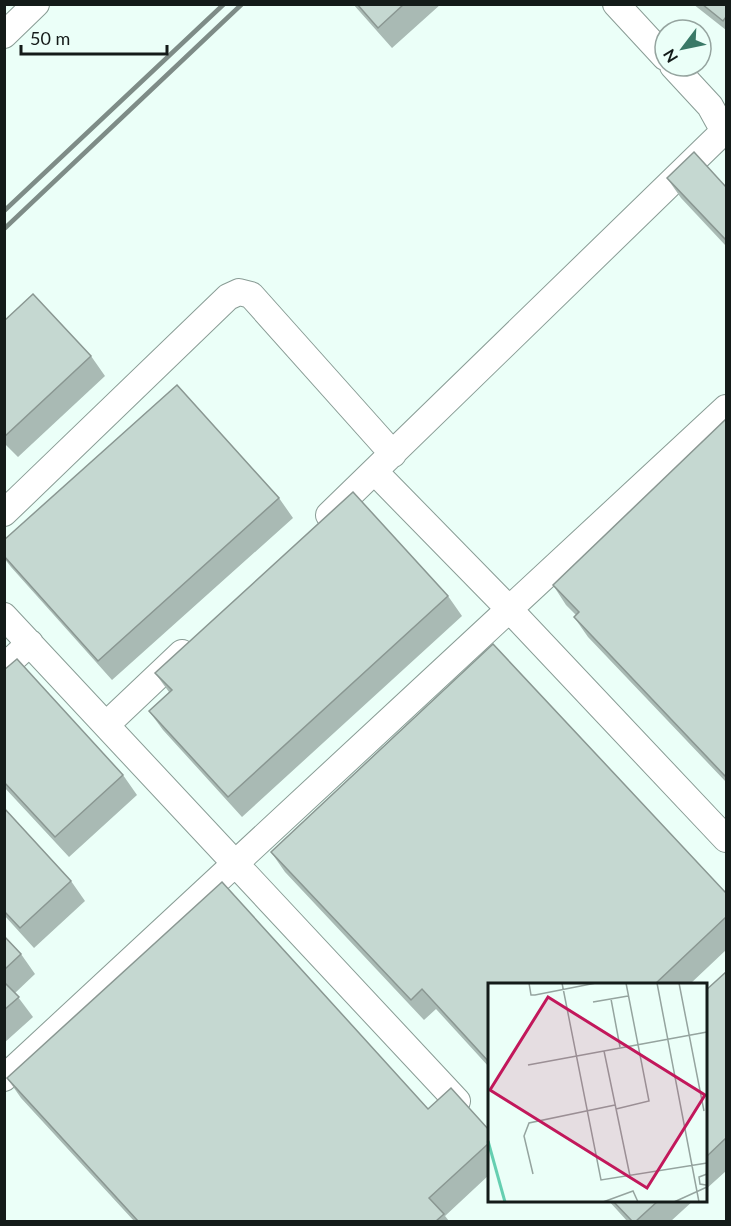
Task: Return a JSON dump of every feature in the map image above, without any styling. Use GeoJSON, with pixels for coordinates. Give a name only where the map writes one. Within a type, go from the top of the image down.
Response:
{"type":"FeatureCollection","features":[{"type":"Feature","properties":{"kind":"lane"},"geometry":{"type":"LineString","coordinates":[[4,34],[36,4]]}},
{"type":"Feature","properties":{"kind":"lane"},"geometry":{"type":"LineString","coordinates":[[616,4],[653,44]]}},
{"type":"Feature","properties":{"kind":"lane"},"geometry":{"type":"LineString","coordinates":[[314,529],[725,134],[711,106],[684,78]]}},
{"type":"Feature","properties":{"kind":"lane"},"geometry":{"type":"LineString","coordinates":[[4,513],[228,297],[239,292],[251,295],[384,463],[510,610],[726,839]]}},
{"type":"Feature","properties":{"kind":"lane"},"geometry":{"type":"LineString","coordinates":[[4,1078],[726,408]]}},
{"type":"Feature","properties":{"kind":"lane"},"geometry":{"type":"LineString","coordinates":[[4,616],[456,1101]]}},
{"type":"Feature","properties":{"kind":"lane"},"geometry":{"type":"LineString","coordinates":[[106,725],[201,635]]}},
{"type":"Feature","properties":{"kind":"lane"},"geometry":{"type":"LineString","coordinates":[[4,667],[30,643]]}},
{"type":"Feature","properties":{"kind":"building"},"geometry":{"type":"Polygon","coordinates":[[[357,4],[404,4],[378,28],[357,4]]]}},
{"type":"Feature","properties":{"kind":"building"},"geometry":{"type":"Polygon","coordinates":[[[702,4],[726,4],[726,17],[723,21],[702,4]]]}},
{"type":"Feature","properties":{"kind":"building"},"geometry":{"type":"Polygon","coordinates":[[[694,152],[726,187],[726,240],[667,178],[694,152]]]}},
{"type":"Feature","properties":{"kind":"building"},"geometry":{"type":"Polygon","coordinates":[[[33,294],[91,356],[4,437],[4,321],[33,294]]]}},
{"type":"Feature","properties":{"kind":"building"},"geometry":{"type":"Polygon","coordinates":[[[177,385],[279,498],[98,661],[4,556],[4,540],[177,385]]]}},
{"type":"Feature","properties":{"kind":"building"},"geometry":{"type":"Polygon","coordinates":[[[726,419],[726,777],[574,617],[579,612],[553,585],[726,419]]]}},
{"type":"Feature","properties":{"kind":"building"},"geometry":{"type":"Polygon","coordinates":[[[353,492],[448,596],[228,797],[149,711],[172,690],[155,673],[353,492]]]}},
{"type":"Feature","properties":{"kind":"building"},"geometry":{"type":"Polygon","coordinates":[[[493,644],[726,893],[726,917],[656,983],[488,983],[488,1061],[422,989],[411,1000],[271,852],[493,644]]]}},
{"type":"Feature","properties":{"kind":"building"},"geometry":{"type":"Polygon","coordinates":[[[17,659],[123,775],[55,837],[4,782],[4,670],[17,659]]]}},
{"type":"Feature","properties":{"kind":"building"},"geometry":{"type":"Polygon","coordinates":[[[4,808],[71,881],[20,928],[4,911],[4,808]]]}},
{"type":"Feature","properties":{"kind":"building"},"geometry":{"type":"Polygon","coordinates":[[[222,882],[428,1109],[451,1088],[488,1129],[488,1144],[429,1198],[444,1214],[436,1221],[138,1221],[7,1078],[222,882]]]}},
{"type":"Feature","properties":{"kind":"building"},"geometry":{"type":"Polygon","coordinates":[[[4,936],[21,954],[4,970],[4,936]]]}},
{"type":"Feature","properties":{"kind":"building"},"geometry":{"type":"Polygon","coordinates":[[[726,972],[726,1138],[707,1156],[707,989],[726,972]]]}},
{"type":"Feature","properties":{"kind":"building"},"geometry":{"type":"Polygon","coordinates":[[[4,982],[19,997],[4,1010],[4,982]]]}},
{"type":"Feature","properties":{"kind":"building"},"geometry":{"type":"Polygon","coordinates":[[[614,1202],[657,1202],[636,1221],[632,1221],[614,1202]]]}},
{"type":"Feature","properties":{"kind":"railway"},"geometry":{"type":"LineString","coordinates":[[4,211],[224,4]]}},
{"type":"Feature","properties":{"kind":"railway"},"geometry":{"type":"LineString","coordinates":[[4,229],[242,4]]}}]}
